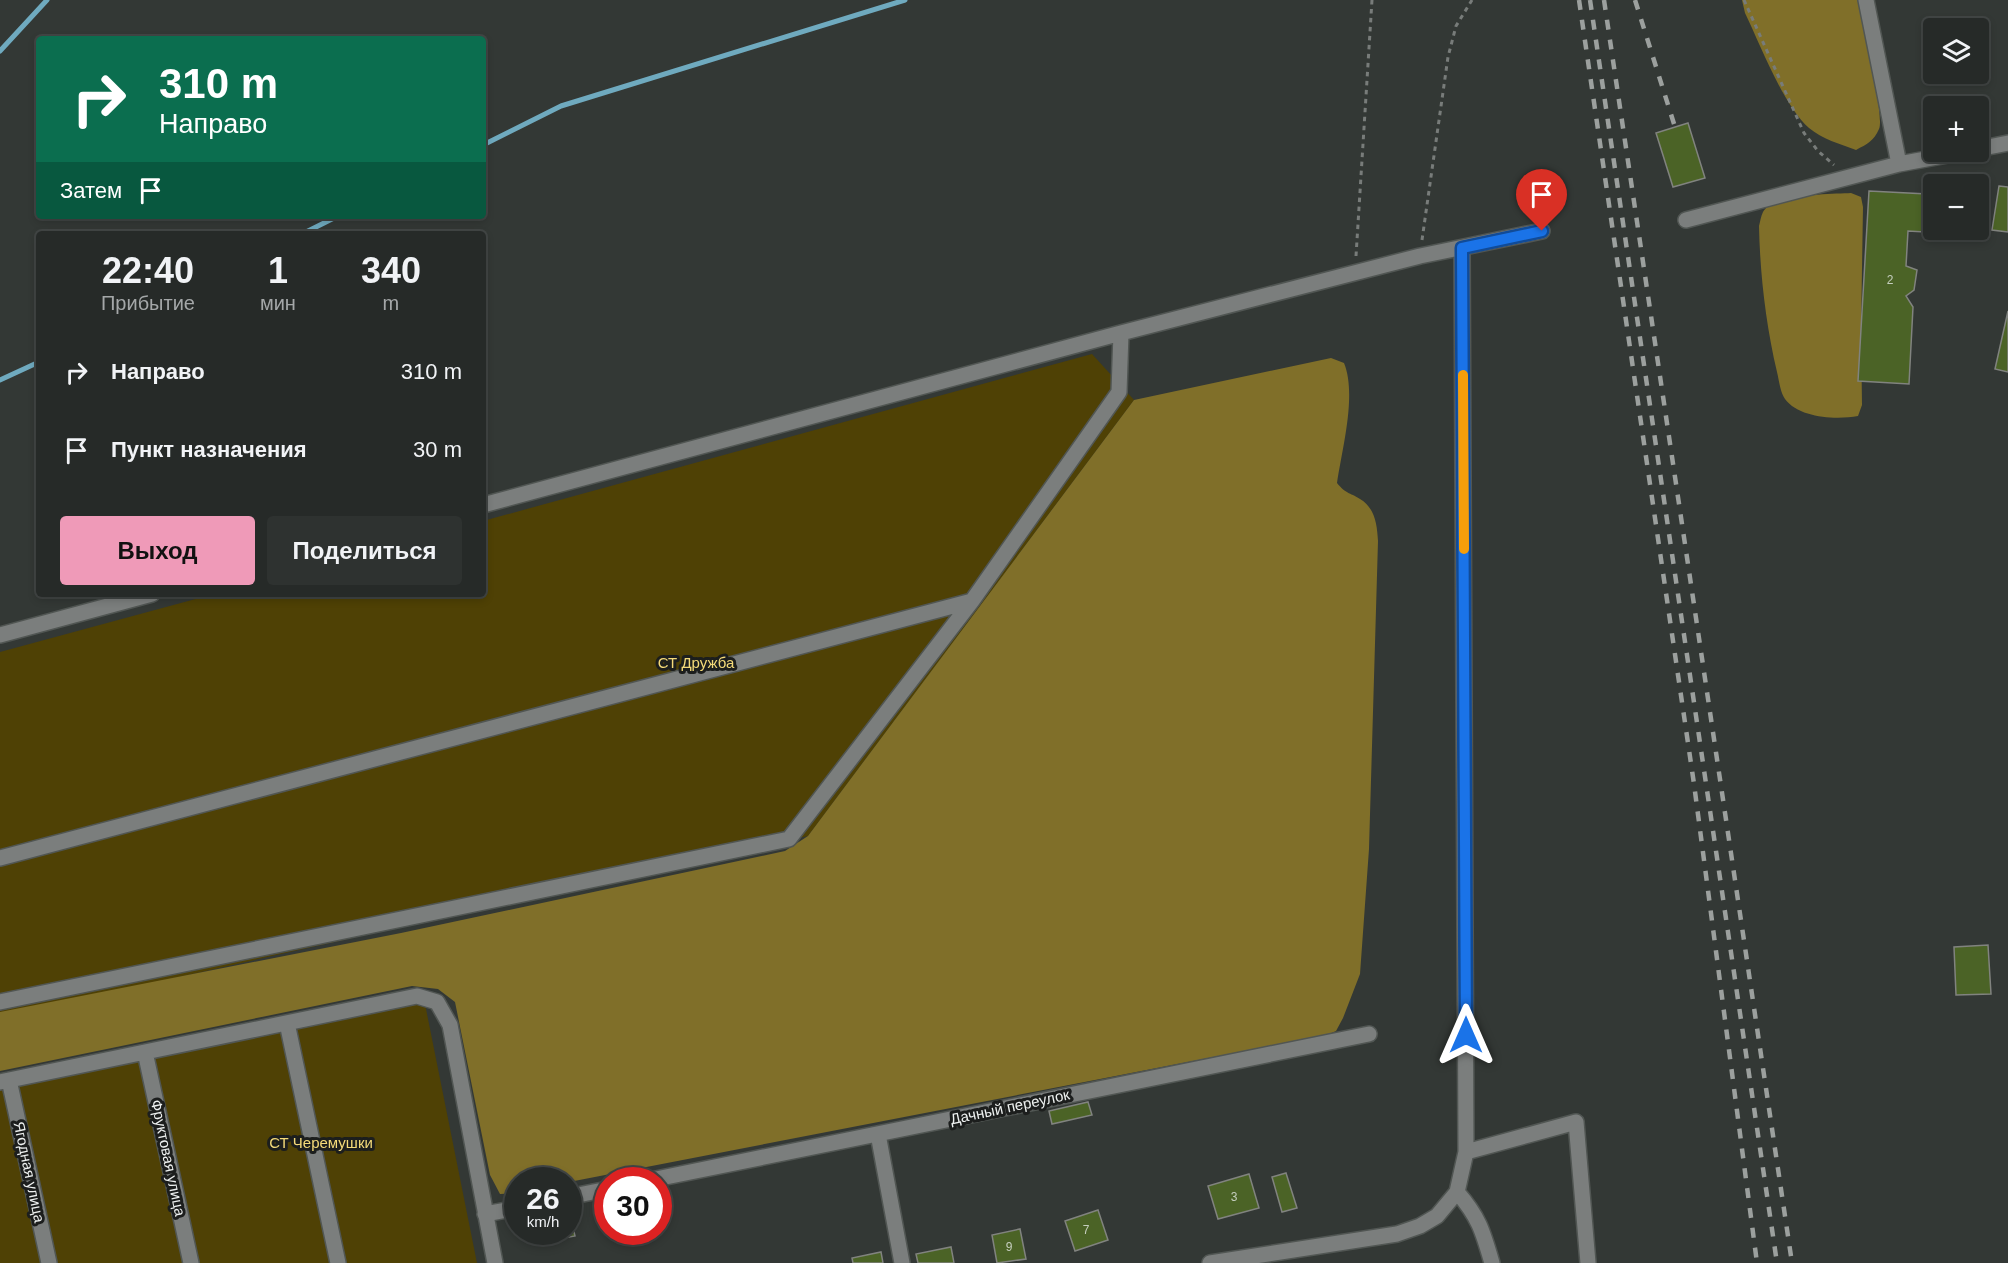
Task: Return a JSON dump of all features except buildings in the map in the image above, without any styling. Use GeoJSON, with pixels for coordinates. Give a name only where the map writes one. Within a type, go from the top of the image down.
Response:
{"type":"FeatureCollection","features":[{"type":"Feature","properties":{"kind":"street"},"geometry":{"type":"LineString","coordinates":[[1866,0],[1899,164]]}},
{"type":"Feature","properties":{"kind":"street"},"geometry":{"type":"LineString","coordinates":[[1989,147],[2008,143]]}},
{"type":"Feature","properties":{"kind":"street"},"geometry":{"type":"LineString","coordinates":[[1686,220],[1923,160]]}},
{"type":"Feature","properties":{"kind":"street"},"geometry":{"type":"LineString","coordinates":[[486,504],[1121,333],[1420,256],[1542,231]]}},
{"type":"Feature","properties":{"kind":"street"},"geometry":{"type":"LineString","coordinates":[[1210,1263],[1245,1260],[1397,1234],[1420,1226],[1437,1216],[1457,1192],[1466,1152],[1462,248]]}},
{"type":"Feature","properties":{"kind":"street"},"geometry":{"type":"LineString","coordinates":[[0,1002],[789,839],[972,601],[1119,392],[1121,333]]}},
{"type":"Feature","properties":{"kind":"street"},"geometry":{"type":"LineString","coordinates":[[0,635],[141,597]]}},
{"type":"Feature","properties":{"kind":"street"},"geometry":{"type":"LineString","coordinates":[[0,858],[972,601]]}},
{"type":"Feature","properties":{"kind":"street"},"geometry":{"type":"LineString","coordinates":[[5,1081],[417,996],[438,1002],[450,1024],[495,1263]]}},
{"type":"Feature","properties":{"kind":"street"},"geometry":{"type":"LineString","coordinates":[[287,1023],[338,1263]]}},
{"type":"Feature","properties":{"kind":"street","name":"Дачный переулок"},"geometry":{"type":"LineString","coordinates":[[672,1176],[1369,1034]]}},
{"type":"Feature","properties":{"kind":"street","name":"Фруктовая улица"},"geometry":{"type":"LineString","coordinates":[[145,1052],[191,1263]]}},
{"type":"Feature","properties":{"kind":"street","name":"Ягодная улица"},"geometry":{"type":"LineString","coordinates":[[5,1081],[49,1263]]}},
{"type":"Feature","properties":{"kind":"street"},"geometry":{"type":"LineString","coordinates":[[1466,1152],[1576,1122],[1588,1263]]}},
{"type":"Feature","properties":{"kind":"street"},"geometry":{"type":"LineString","coordinates":[[878,1134],[902,1263]]}},
{"type":"Feature","properties":{"kind":"street"},"geometry":{"type":"LineString","coordinates":[[1457,1192],[1473,1210],[1483,1230],[1492,1263]]}},
{"type":"Feature","properties":{"kind":"street"},"geometry":{"type":"LineString","coordinates":[[485,1214],[504,1211]]}},
{"type":"Feature","properties":{"kind":"path"},"geometry":{"type":"LineString","coordinates":[[1355,273],[1372,0]]}},
{"type":"Feature","properties":{"kind":"path"},"geometry":{"type":"LineString","coordinates":[[1420,256],[1448,57],[1456,26],[1472,0]]}},
{"type":"Feature","properties":{"kind":"path"},"geometry":{"type":"LineString","coordinates":[[1744,0],[1804,133],[1818,151],[1848,177]]}},
{"type":"Feature","properties":{"kind":"green space","name":"СТ Дружба"},"geometry":{"type":"Polygon","coordinates":[[[1092,354],[1134,400],[808,836],[0,1017],[0,652],[203,597],[486,597],[486,520],[1092,354]]]}},
{"type":"Feature","properties":{"kind":"green space","name":"СТ Черемушки"},"geometry":{"type":"Polygon","coordinates":[[[424,999],[477,1263],[0,1263],[0,1087],[424,999]]]}},
{"type":"Feature","properties":{"kind":"shaded area"},"geometry":{"type":"Polygon","coordinates":[[[1742,0],[1859,0],[1873,67],[1880,121],[1877,133],[1867,144],[1856,150],[1831,141],[1809,128],[1800,118],[1773,74],[1745,13],[1742,0]]]}},
{"type":"Feature","properties":{"kind":"shaded area"},"geometry":{"type":"Polygon","coordinates":[[[1851,193],[1861,197],[1863,207],[1862,405],[1858,416],[1839,418],[1808,414],[1785,399],[1781,389],[1764,300],[1759,226],[1763,212],[1778,202],[1804,196],[1851,193]]]}},
{"type":"Feature","properties":{"kind":"shaded area"},"geometry":{"type":"Polygon","coordinates":[[[1331,358],[1344,363],[1348,376],[1349,406],[1337,483],[1369,507],[1376,523],[1378,541],[1369,849],[1360,974],[1336,1031],[1327,1035],[646,1167],[594,1167],[594,1177],[582,1179],[582,1167],[504,1167],[504,1194],[500,1194],[490,1175],[455,1002],[438,989],[412,986],[0,1071],[0,1012],[401,933],[785,851],[808,836],[1134,400],[1331,358]]]}},
{"type":"Feature","properties":{"kind":"waterway"},"geometry":{"type":"LineString","coordinates":[[0,51],[47,0]]}},
{"type":"Feature","properties":{"kind":"waterway"},"geometry":{"type":"LineString","coordinates":[[486,144],[561,106],[905,0]]}},
{"type":"Feature","properties":{"kind":"waterway"},"geometry":{"type":"LineString","coordinates":[[308,231],[332,219]]}},
{"type":"Feature","properties":{"kind":"waterway"},"geometry":{"type":"LineString","coordinates":[[0,380],[36,363]]}},
{"type":"Feature","properties":{"kind":"railway"},"geometry":{"type":"LineString","coordinates":[[1579,0],[1694,784],[1757,1263]]}},
{"type":"Feature","properties":{"kind":"railway"},"geometry":{"type":"LineString","coordinates":[[1590,0],[1777,1263]]}},
{"type":"Feature","properties":{"kind":"railway"},"geometry":{"type":"LineString","coordinates":[[1604,0],[1792,1263]]}},
{"type":"Feature","properties":{"kind":"railway"},"geometry":{"type":"LineString","coordinates":[[1635,0],[1675,127]]}},
{"type":"Feature","properties":{"kind":"slow traffic"},"geometry":{"type":"LineString","coordinates":[[1463,375],[1464,549]]}},
{"type":"Feature","properties":{"kind":"route"},"geometry":{"type":"LineString","coordinates":[[1466,1035],[1462,248],[1542,231]]}}]}
